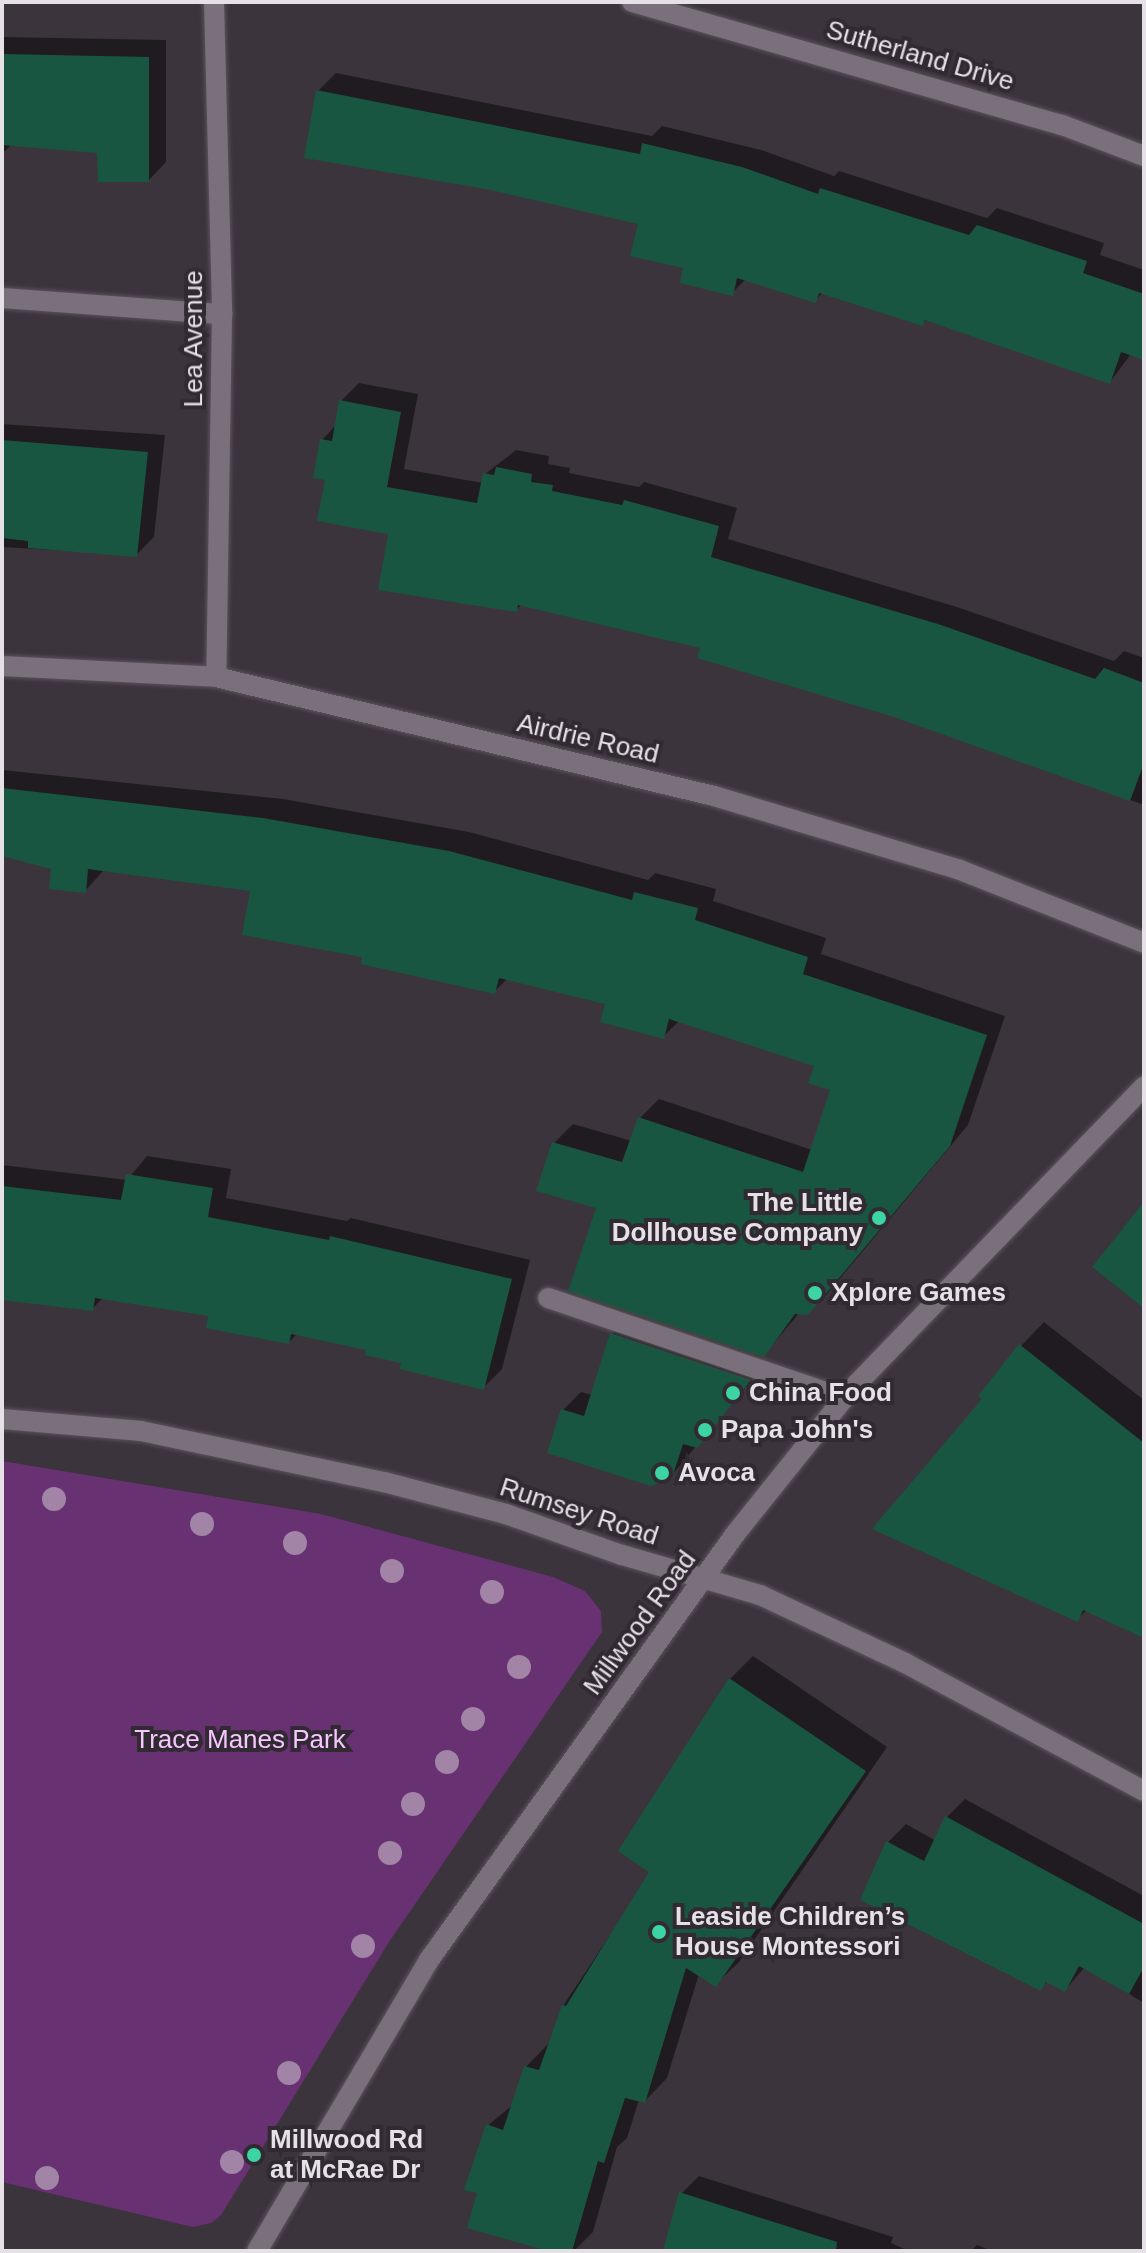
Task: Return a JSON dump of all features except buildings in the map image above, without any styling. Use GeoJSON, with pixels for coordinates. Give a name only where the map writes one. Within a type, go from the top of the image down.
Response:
{"type":"FeatureCollection","features":[{"type":"Feature","properties":{"kind":"street","name":"Lea Avenue"},"geometry":{"type":"LineString","coordinates":[[214,2],[222,314],[216,677]]}},
{"type":"Feature","properties":{"kind":"street","name":"Sutherland Drive"},"geometry":{"type":"LineString","coordinates":[[632,2],[1062,125],[1144,156]]}},
{"type":"Feature","properties":{"kind":"street"},"geometry":{"type":"LineString","coordinates":[[2,298],[222,314]]}},
{"type":"Feature","properties":{"kind":"street","name":"Airdrie Road"},"geometry":{"type":"LineString","coordinates":[[2,666],[216,677],[714,796],[960,870],[1144,943]]}},
{"type":"Feature","properties":{"kind":"street","name":"Millwood Road"},"geometry":{"type":"LineString","coordinates":[[257,2251],[429,1960],[705,1578],[844,1398],[1144,1086]]}},
{"type":"Feature","properties":{"kind":"street"},"geometry":{"type":"LineString","coordinates":[[548,1298],[844,1398]]}},
{"type":"Feature","properties":{"kind":"street","name":"Rumsey Road"},"geometry":{"type":"LineString","coordinates":[[2,1419],[141,1431],[384,1482],[506,1514],[705,1578],[783,1604],[905,1663],[1144,1791]]}},
{"type":"Feature","properties":{"kind":"green space","name":"Trace Manes Park"},"geometry":{"type":"Polygon","coordinates":[[[2,1461],[321,1514],[553,1577],[585,1591],[601,1611],[602,1632],[389,1942],[221,2215],[211,2223],[193,2227],[2,2182],[2,1461]]]}},
{"type":"Feature","properties":{"kind":"place","name":"The Little Dollhouse Company"},"geometry":{"type":"Point","coordinates":[879,1218]}},
{"type":"Feature","properties":{"kind":"place","name":"Xplore Games"},"geometry":{"type":"Point","coordinates":[815,1293]}},
{"type":"Feature","properties":{"kind":"place","name":"China Food"},"geometry":{"type":"Point","coordinates":[733,1393]}},
{"type":"Feature","properties":{"kind":"place","name":"Papa John's"},"geometry":{"type":"Point","coordinates":[705,1430]}},
{"type":"Feature","properties":{"kind":"place","name":"Avoca"},"geometry":{"type":"Point","coordinates":[662,1473]}},
{"type":"Feature","properties":{"kind":"place","name":"Leaside Children’s House Montessori"},"geometry":{"type":"Point","coordinates":[659,1932]}},
{"type":"Feature","properties":{"kind":"place","name":"Millwood Rd at McRae Dr"},"geometry":{"type":"Point","coordinates":[254,2155]}}]}
